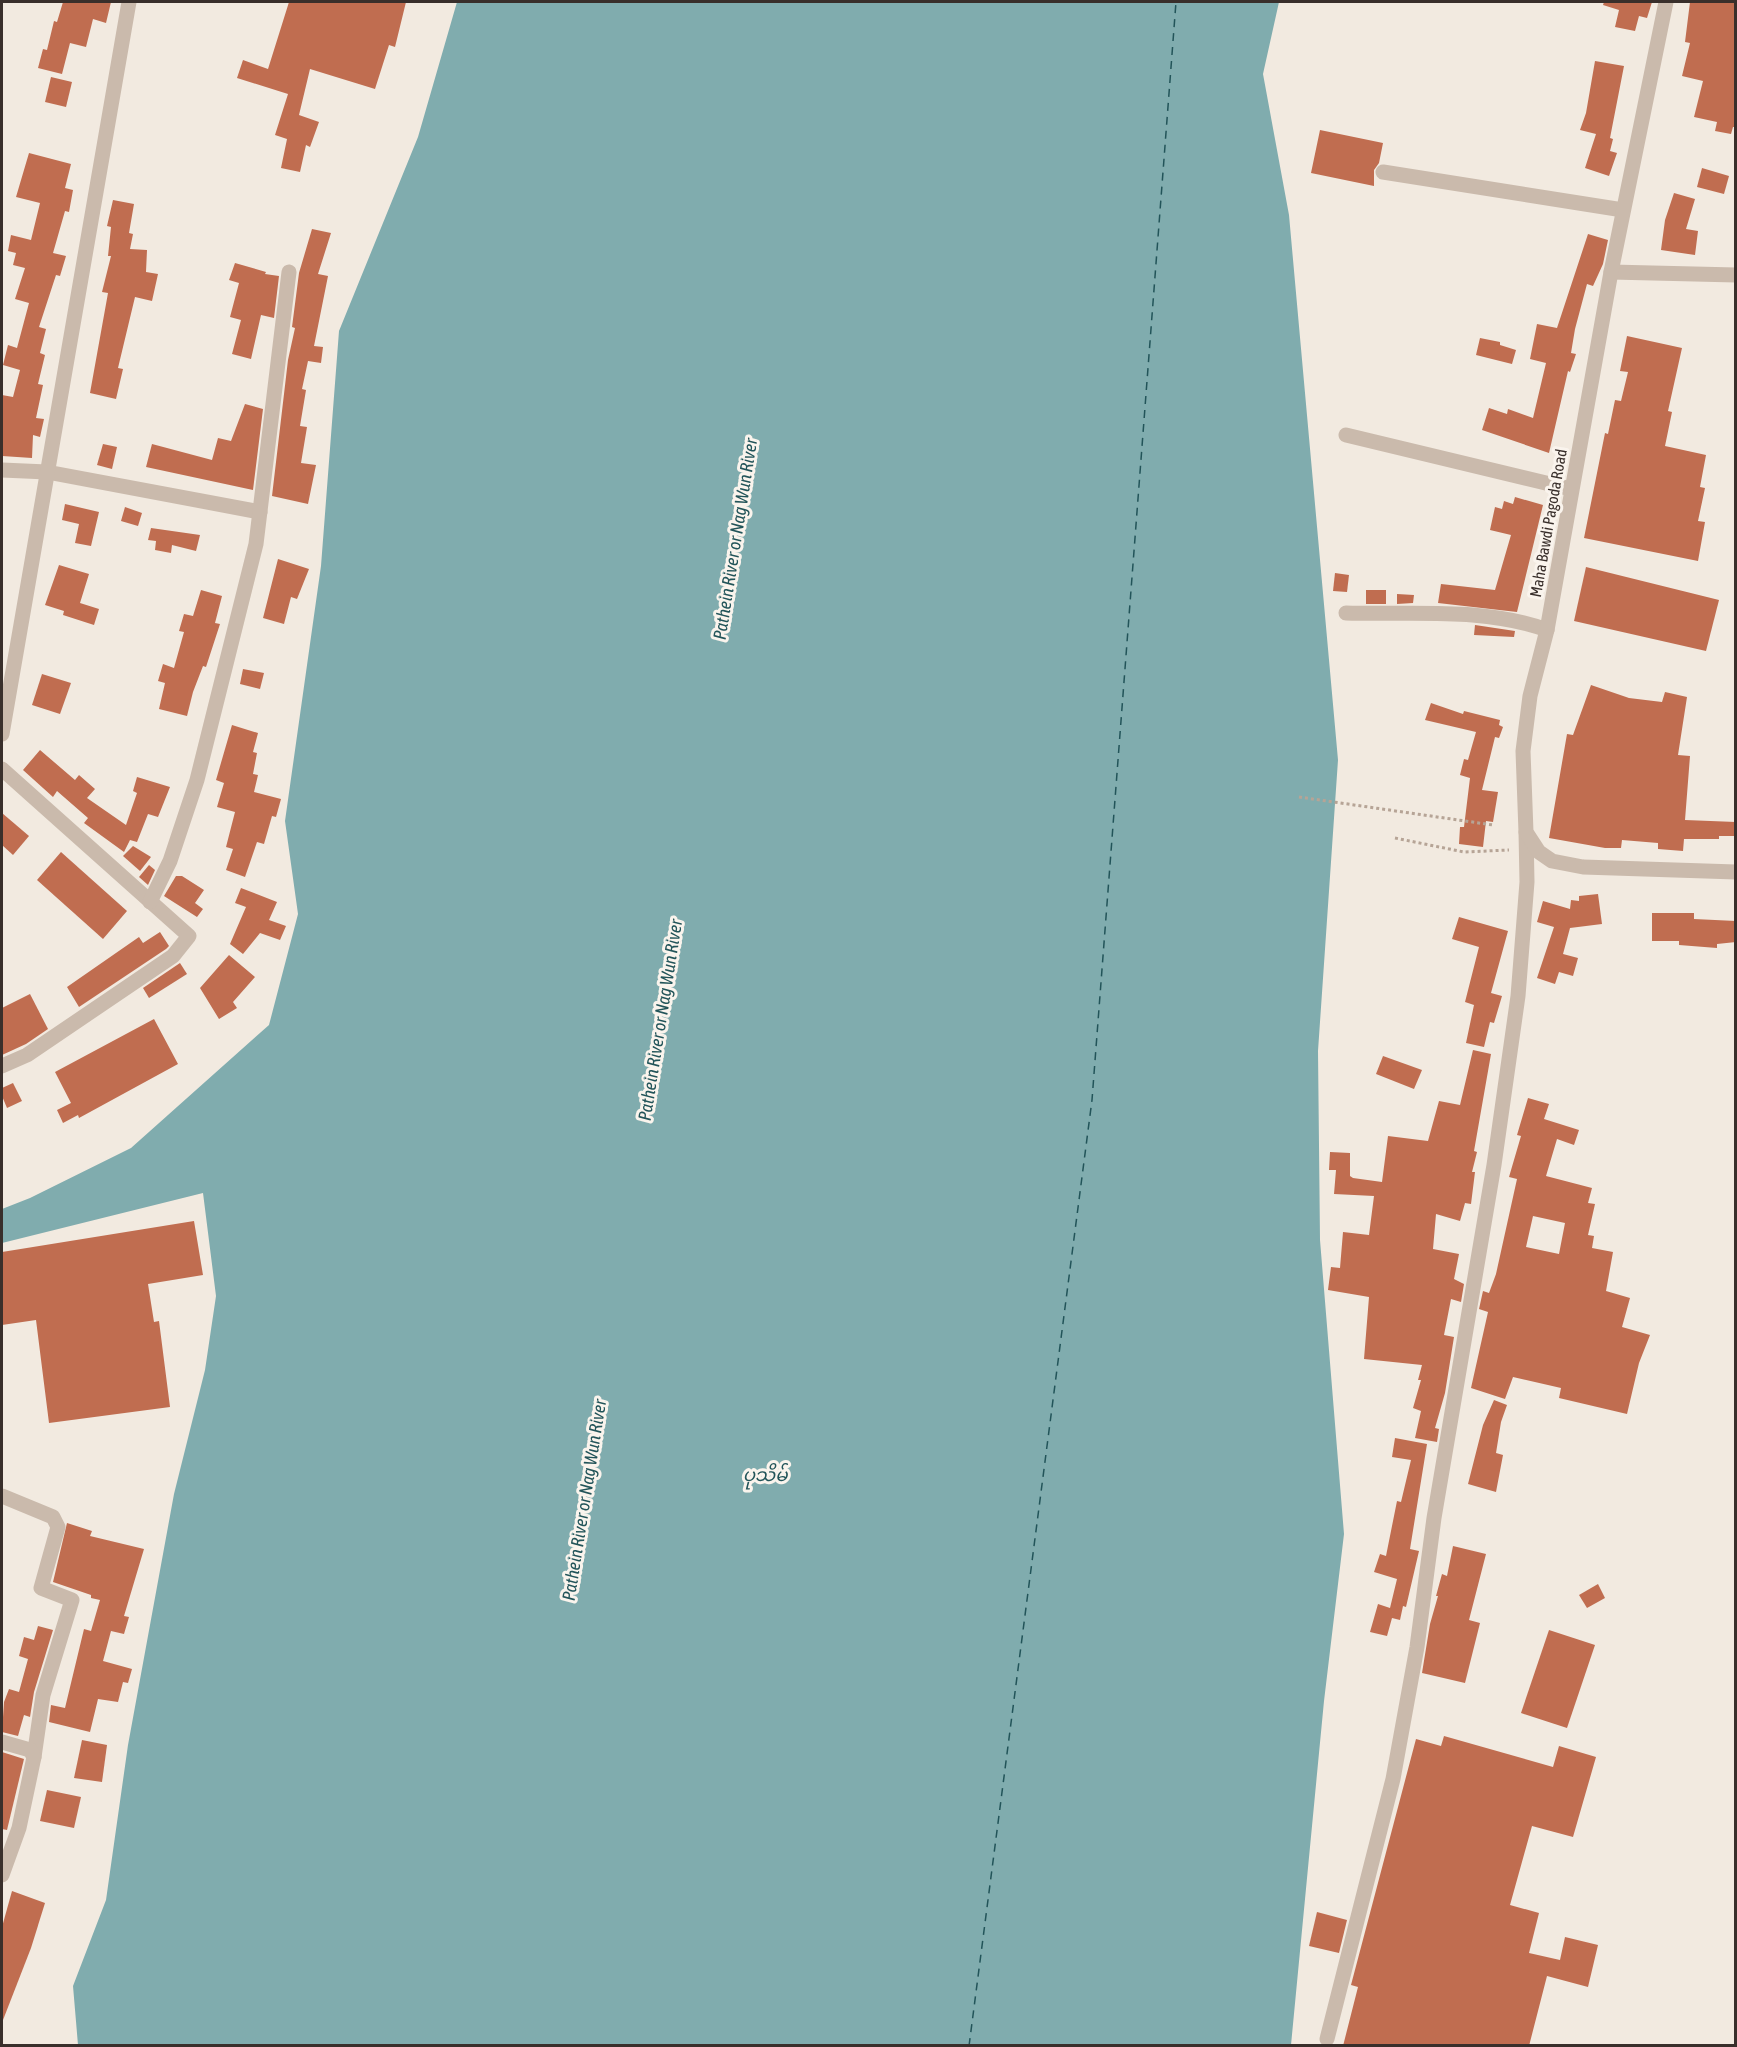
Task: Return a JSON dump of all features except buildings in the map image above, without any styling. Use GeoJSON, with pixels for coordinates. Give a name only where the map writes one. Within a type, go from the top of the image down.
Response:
{"type":"FeatureCollection","features":[{"type":"Feature","properties":{"kind":"street"},"geometry":{"type":"LineString","coordinates":[[2,734],[129,2]]}},
{"type":"Feature","properties":{"kind":"street","name":"Maha Bawdi Pagoda Road"},"geometry":{"type":"LineString","coordinates":[[1327,2039],[1393,1779],[1416,1647],[1434,1518],[1492,1176],[1518,996],[1527,882],[1522,751],[1530,696],[1547,630],[1611,272],[1666,2]]}},
{"type":"Feature","properties":{"kind":"street"},"geometry":{"type":"LineString","coordinates":[[1383,172],[1623,210]]}},
{"type":"Feature","properties":{"kind":"street"},"geometry":{"type":"LineString","coordinates":[[150,902],[170,861],[198,780],[256,544],[290,272]]}},
{"type":"Feature","properties":{"kind":"street"},"geometry":{"type":"LineString","coordinates":[[1611,272],[1736,275]]}},
{"type":"Feature","properties":{"kind":"street"},"geometry":{"type":"LineString","coordinates":[[1346,435],[1572,489]]}},
{"type":"Feature","properties":{"kind":"street"},"geometry":{"type":"LineString","coordinates":[[2,470],[47,472],[260,512]]}},
{"type":"Feature","properties":{"kind":"street"},"geometry":{"type":"LineString","coordinates":[[1346,613],[1491,616],[1517,620],[1547,630]]}},
{"type":"Feature","properties":{"kind":"street"},"geometry":{"type":"LineString","coordinates":[[2,769],[189,936],[173,956],[27,1055],[2,1066]]}},
{"type":"Feature","properties":{"kind":"street"},"geometry":{"type":"LineString","coordinates":[[1526,832],[1539,852],[1552,861],[1583,867],[1736,873]]}},
{"type":"Feature","properties":{"kind":"street"},"geometry":{"type":"LineString","coordinates":[[2,1496],[53,1517],[58,1527],[41,1588],[72,1600],[43,1695],[20,1828],[2,1875]]}},
{"type":"Feature","properties":{"kind":"street"},"geometry":{"type":"LineString","coordinates":[[2,1742],[30,1750],[34,1756]]}},
{"type":"Feature","properties":{"kind":"path"},"geometry":{"type":"LineString","coordinates":[[1299,797],[1493,825]]}},
{"type":"Feature","properties":{"kind":"path"},"geometry":{"type":"LineString","coordinates":[[1395,838],[1464,852],[1504,852],[1519,846],[1526,832]]}},
{"type":"Feature","properties":{"kind":"water","name":"ပုသိမ်"},"geometry":{"type":"Polygon","coordinates":[[[457,2],[1279,2],[1263,74],[1289,215],[1338,760],[1318,1051],[1320,1240],[1344,1534],[1324,1701],[1291,2045],[78,2045],[73,1986],[106,1900],[128,1745],[174,1494],[205,1370],[216,1296],[203,1193],[2,1243],[2,1209],[30,1198],[131,1148],[269,1025],[298,914],[285,821],[321,566],[339,331],[418,137],[457,2]]]}},
{"type":"Feature","properties":{"kind":"ferry route"},"geometry":{"type":"LineString","coordinates":[[969,2046],[1092,1100],[1176,2]]}},
{"type":"Feature","properties":{"kind":"water label","name":"Pathein River or Nag Wun River"},"geometry":{"type":"Point","coordinates":[735,539]}},
{"type":"Feature","properties":{"kind":"water label","name":"Pathein River or Nag Wun River"},"geometry":{"type":"Point","coordinates":[660,1020]}},
{"type":"Feature","properties":{"kind":"water label","name":"Pathein River or Nag Wun River"},"geometry":{"type":"Point","coordinates":[584,1500]}}]}
